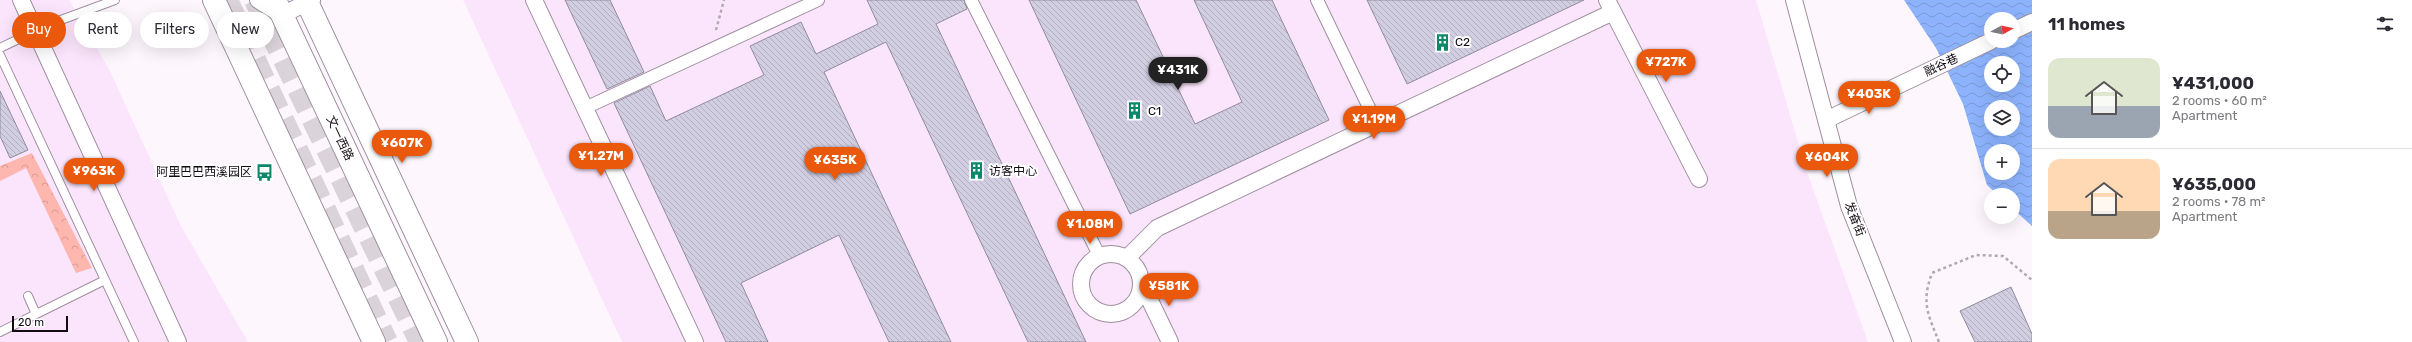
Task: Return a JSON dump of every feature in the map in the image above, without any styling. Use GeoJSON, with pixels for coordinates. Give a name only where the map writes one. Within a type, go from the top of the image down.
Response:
{"type":"FeatureCollection","features":[{"type":"Feature","properties":{"kind":"main road"},"geometry":{"type":"LineString","coordinates":[[214,0],[374,342]]}},
{"type":"Feature","properties":{"kind":"main road"},"geometry":{"type":"LineString","coordinates":[[309,1],[467,342]]}},
{"type":"Feature","properties":{"kind":"main road","name":"文一西路"},"geometry":{"type":"LineString","coordinates":[[278,8],[436,342]]}},
{"type":"Feature","properties":{"kind":"street"},"geometry":{"type":"LineString","coordinates":[[21,0],[27,12]]}},
{"type":"Feature","properties":{"kind":"street"},"geometry":{"type":"LineString","coordinates":[[258,0],[278,8],[309,1]]}},
{"type":"Feature","properties":{"kind":"street"},"geometry":{"type":"LineString","coordinates":[[534,0],[694,342]]}},
{"type":"Feature","properties":{"kind":"street"},"geometry":{"type":"LineString","coordinates":[[585,108],[818,0]]}},
{"type":"Feature","properties":{"kind":"street"},"geometry":{"type":"LineString","coordinates":[[970,0],[1099,255]]}},
{"type":"Feature","properties":{"kind":"street"},"geometry":{"type":"LineString","coordinates":[[1317,0],[1376,124]]}},
{"type":"Feature","properties":{"kind":"street","name":"发奋街"},"geometry":{"type":"LineString","coordinates":[[1794,0],[1849,206],[1903,342]]}},
{"type":"Feature","properties":{"kind":"street"},"geometry":{"type":"LineString","coordinates":[[1128,258],[1157,228],[1376,124],[1610,6],[1699,179]]}},
{"type":"Feature","properties":{"kind":"street"},"geometry":{"type":"LineString","coordinates":[[2020,28],[2032,22]]}},
{"type":"Feature","properties":{"kind":"street","name":"融谷巷"},"geometry":{"type":"LineString","coordinates":[[1826,120],[1984,44]]}},
{"type":"Feature","properties":{"kind":"street"},"geometry":{"type":"LineString","coordinates":[[44,48],[178,342]]}},
{"type":"Feature","properties":{"kind":"street"},"geometry":{"type":"LineString","coordinates":[[1142,284],[1135,304],[1126,311],[1116,314],[1097,311],[1084,296],[1081,278],[1085,268],[1099,255],[1118,254],[1128,258],[1136,264],[1142,284],[1170,342]]}},
{"type":"Feature","properties":{"kind":"lane"},"geometry":{"type":"LineString","coordinates":[[66,19],[115,0]]}},
{"type":"Feature","properties":{"kind":"lane"},"geometry":{"type":"LineString","coordinates":[[0,48],[12,42]]}},
{"type":"Feature","properties":{"kind":"lane"},"geometry":{"type":"LineString","coordinates":[[0,55],[134,342]]}},
{"type":"Feature","properties":{"kind":"lane"},"geometry":{"type":"LineString","coordinates":[[0,332],[105,280]]}},
{"type":"Feature","properties":{"kind":"lane"},"geometry":{"type":"LineString","coordinates":[[28,296],[36,314]]}},
{"type":"Feature","properties":{"kind":"path"},"geometry":{"type":"LineString","coordinates":[[711,50],[724,0]]}},
{"type":"Feature","properties":{"kind":"path"},"geometry":{"type":"LineString","coordinates":[[1940,342],[1927,310],[1925,291],[1932,273],[1976,255],[2003,256],[2032,280]]}},
{"type":"Feature","properties":{"kind":"shaded area"},"geometry":{"type":"Polygon","coordinates":[[[0,0],[69,0],[76,12],[74,12],[74,48],[97,48],[109,69],[181,226],[248,342],[0,342],[0,0]]]}},
{"type":"Feature","properties":{"kind":"shaded area"},"geometry":{"type":"Polygon","coordinates":[[[463,0],[1756,0],[1807,172],[1868,342],[622,342],[463,0]]]}},
{"type":"Feature","properties":{"kind":"green space"},"geometry":{"type":"Polygon","coordinates":[[[32,153],[92,268],[76,273],[26,168],[0,181],[0,166],[32,153]]]}},
{"type":"Feature","properties":{"kind":"water"},"geometry":{"type":"Polygon","coordinates":[[[1904,0],[2032,0],[2032,226],[2020,215],[2020,188],[1990,188],[1987,185],[1986,180],[2020,180],[2020,144],[1984,144],[1984,175],[1963,104],[1936,48],[1904,0]]]}},
{"type":"Feature","properties":{"kind":"building"},"geometry":{"type":"Polygon","coordinates":[[[565,0],[610,0],[644,72],[607,89],[565,0]]]}},
{"type":"Feature","properties":{"kind":"building"},"geometry":{"type":"Polygon","coordinates":[[[867,0],[964,0],[967,9],[936,24],[1086,342],[1028,342],[886,42],[824,72],[951,342],[889,342],[839,235],[741,283],[768,342],[726,342],[614,103],[650,86],[666,121],[764,75],[750,46],[801,22],[816,54],[878,24],[867,0]]]}},
{"type":"Feature","properties":{"kind":"building","name":"C1"},"geometry":{"type":"Polygon","coordinates":[[[1029,0],[1136,0],[1195,124],[1242,102],[1194,0],[1272,0],[1329,120],[1130,214],[1029,0]]]}},
{"type":"Feature","properties":{"kind":"building","name":"C2"},"geometry":{"type":"Polygon","coordinates":[[[1367,0],[1584,0],[1407,84],[1367,0]]]}},
{"type":"Feature","properties":{"kind":"building"},"geometry":{"type":"Polygon","coordinates":[[[0,91],[28,150],[10,158],[0,136],[0,91]]]}},
{"type":"Feature","properties":{"kind":"building"},"geometry":{"type":"Polygon","coordinates":[[[2011,287],[2032,334],[2032,342],[1975,342],[1960,311],[2011,287]]]}},
{"type":"Feature","properties":{"kind":"tunnel"},"geometry":{"type":"LineString","coordinates":[[227,0],[387,342]]}},
{"type":"Feature","properties":{"kind":"tunnel"},"geometry":{"type":"LineString","coordinates":[[255,0],[420,342]]}},
{"type":"Feature","properties":{"kind":"place","name":"C2"},"geometry":{"type":"Point","coordinates":[1442,42]}},
{"type":"Feature","properties":{"kind":"place","name":"C1"},"geometry":{"type":"Point","coordinates":[1135,111]}},
{"type":"Feature","properties":{"kind":"place","name":"访客中心"},"geometry":{"type":"Point","coordinates":[976,171]}},
{"type":"Feature","properties":{"kind":"place","name":"阿里巴巴西溪园区"},"geometry":{"type":"Point","coordinates":[265,172]}}]}
